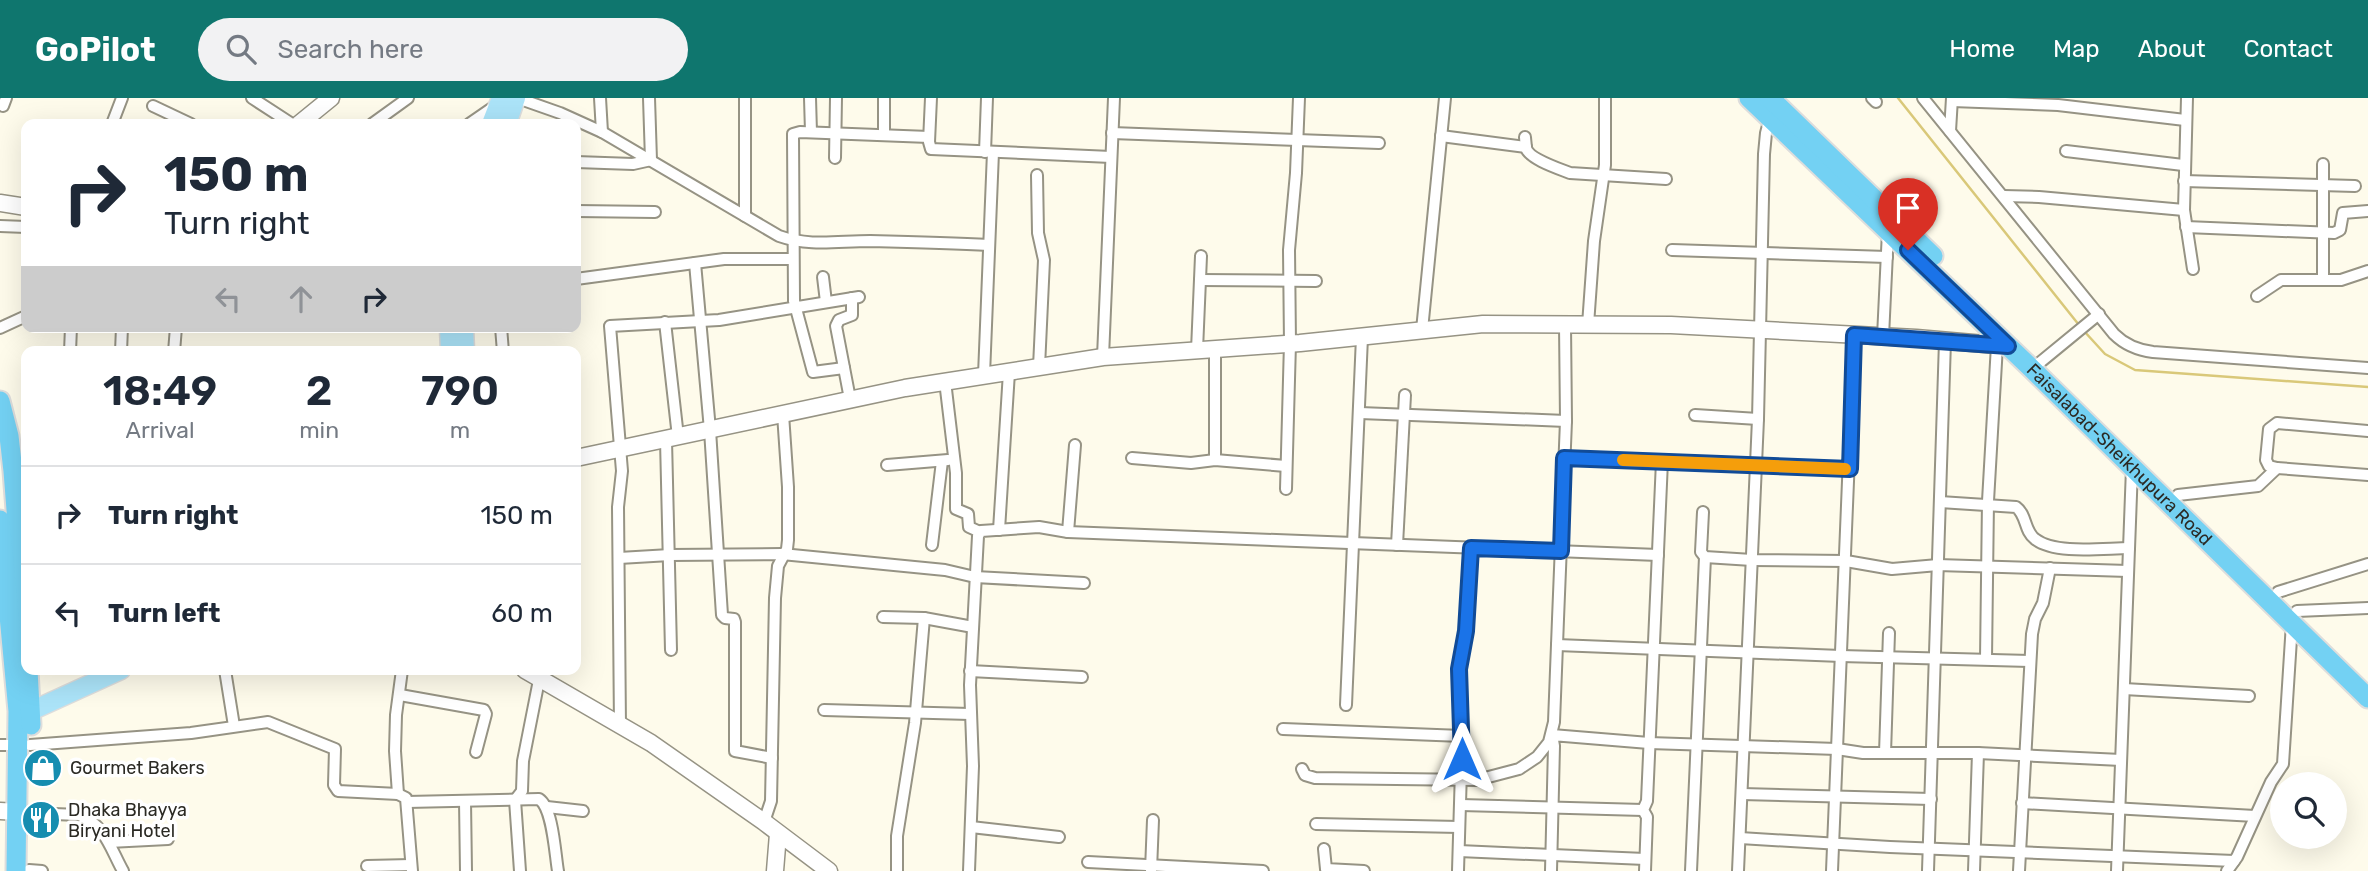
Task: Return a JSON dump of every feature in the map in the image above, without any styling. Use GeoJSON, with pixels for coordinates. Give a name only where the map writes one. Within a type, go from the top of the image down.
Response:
{"type":"FeatureCollection","features":[{"type":"Feature","properties":{"kind":"highway","name":"Faisalabad-Sheikhupura Road"},"geometry":{"type":"LineString","coordinates":[[1749,98],[2003,346],[2037,365],[2178,495],[2278,592],[2294,617],[2368,698]]}},
{"type":"Feature","properties":{"kind":"highway","name":"Faisalabad-Sheikhupura Road"},"geometry":{"type":"LineString","coordinates":[[1770,98],[2037,365],[2132,468],[2294,617],[2368,680]]}},
{"type":"Feature","properties":{"kind":"highway"},"geometry":{"type":"LineString","coordinates":[[0,401],[20,472],[13,576],[18,711],[16,871]]}},
{"type":"Feature","properties":{"kind":"highway"},"geometry":{"type":"LineString","coordinates":[[0,520],[21,614]]}},
{"type":"Feature","properties":{"kind":"highway"},"geometry":{"type":"LineString","coordinates":[[16,745],[31,711],[28,675]]}},
{"type":"Feature","properties":{"kind":"highway"},"geometry":{"type":"LineString","coordinates":[[16,812],[29,871]]}},
{"type":"Feature","properties":{"kind":"main road"},"geometry":{"type":"LineString","coordinates":[[494,119],[508,99]]}},
{"type":"Feature","properties":{"kind":"main road"},"geometry":{"type":"LineString","coordinates":[[507,119],[508,99]]}},
{"type":"Feature","properties":{"kind":"main road"},"geometry":{"type":"LineString","coordinates":[[31,711],[110,675]]}},
{"type":"Feature","properties":{"kind":"street"},"geometry":{"type":"LineString","coordinates":[[114,119],[122,98]]}},
{"type":"Feature","properties":{"kind":"street"},"geometry":{"type":"LineString","coordinates":[[252,98],[284,119]]}},
{"type":"Feature","properties":{"kind":"street"},"geometry":{"type":"LineString","coordinates":[[305,119],[331,98]]}},
{"type":"Feature","properties":{"kind":"street"},"geometry":{"type":"LineString","coordinates":[[379,119],[408,98]]}},
{"type":"Feature","properties":{"kind":"street"},"geometry":{"type":"LineString","coordinates":[[600,98],[602,132]]}},
{"type":"Feature","properties":{"kind":"street"},"geometry":{"type":"LineString","coordinates":[[649,98],[651,160]]}},
{"type":"Feature","properties":{"kind":"street"},"geometry":{"type":"LineString","coordinates":[[745,98],[745,216]]}},
{"type":"Feature","properties":{"kind":"street"},"geometry":{"type":"LineString","coordinates":[[810,98],[811,132]]}},
{"type":"Feature","properties":{"kind":"street"},"geometry":{"type":"LineString","coordinates":[[835,158],[836,98]]}},
{"type":"Feature","properties":{"kind":"street"},"geometry":{"type":"LineString","coordinates":[[884,98],[884,135]]}},
{"type":"Feature","properties":{"kind":"street"},"geometry":{"type":"LineString","coordinates":[[931,98],[929,147],[933,150],[1111,157]]}},
{"type":"Feature","properties":{"kind":"street"},"geometry":{"type":"LineString","coordinates":[[985,376],[989,245],[987,98]]}},
{"type":"Feature","properties":{"kind":"street"},"geometry":{"type":"LineString","coordinates":[[1103,358],[1114,98]]}},
{"type":"Feature","properties":{"kind":"street"},"geometry":{"type":"LineString","coordinates":[[1286,489],[1290,343],[1288,280],[1290,225],[1297,173],[1299,98]]}},
{"type":"Feature","properties":{"kind":"street"},"geometry":{"type":"LineString","coordinates":[[1422,330],[1445,98]]}},
{"type":"Feature","properties":{"kind":"street"},"geometry":{"type":"LineString","coordinates":[[1588,325],[1594,241],[1604,176],[1605,98]]}},
{"type":"Feature","properties":{"kind":"street"},"geometry":{"type":"LineString","coordinates":[[1923,98],[2004,196],[2095,318],[2119,339],[2141,350],[2368,368]]}},
{"type":"Feature","properties":{"kind":"street"},"geometry":{"type":"LineString","coordinates":[[2187,98],[2183,165],[2184,210],[2193,268]]}},
{"type":"Feature","properties":{"kind":"street"},"geometry":{"type":"LineString","coordinates":[[477,119],[508,99],[573,119]]}},
{"type":"Feature","properties":{"kind":"street"},"geometry":{"type":"LineString","coordinates":[[508,99],[512,119]]}},
{"type":"Feature","properties":{"kind":"street"},"geometry":{"type":"LineString","coordinates":[[1950,131],[1952,99],[2058,105],[2185,120]]}},
{"type":"Feature","properties":{"kind":"street"},"geometry":{"type":"LineString","coordinates":[[153,106],[180,119]]}},
{"type":"Feature","properties":{"kind":"street"},"geometry":{"type":"LineString","coordinates":[[1738,871],[1758,419],[1765,144],[1770,118]]}},
{"type":"Feature","properties":{"kind":"street"},"geometry":{"type":"LineString","coordinates":[[581,122],[792,241],[989,245]]}},
{"type":"Feature","properties":{"kind":"street"},"geometry":{"type":"LineString","coordinates":[[844,368],[813,372],[794,308],[792,136],[797,132],[811,132],[929,137]]}},
{"type":"Feature","properties":{"kind":"street"},"geometry":{"type":"LineString","coordinates":[[1112,133],[1379,144]]}},
{"type":"Feature","properties":{"kind":"street"},"geometry":{"type":"LineString","coordinates":[[1441,136],[1525,142],[1533,156],[1558,169],[1580,175],[1666,179]]}},
{"type":"Feature","properties":{"kind":"street"},"geometry":{"type":"LineString","coordinates":[[2066,151],[2183,165]]}},
{"type":"Feature","properties":{"kind":"street"},"geometry":{"type":"LineString","coordinates":[[581,162],[634,164],[651,160]]}},
{"type":"Feature","properties":{"kind":"street"},"geometry":{"type":"LineString","coordinates":[[2323,164],[2323,280]]}},
{"type":"Feature","properties":{"kind":"street"},"geometry":{"type":"LineString","coordinates":[[1037,175],[1038,233],[1044,260],[1039,367]]}},
{"type":"Feature","properties":{"kind":"street"},"geometry":{"type":"LineString","coordinates":[[2184,181],[2355,186]]}},
{"type":"Feature","properties":{"kind":"street"},"geometry":{"type":"LineString","coordinates":[[2004,196],[2184,210]]}},
{"type":"Feature","properties":{"kind":"street"},"geometry":{"type":"LineString","coordinates":[[0,203],[21,206]]}},
{"type":"Feature","properties":{"kind":"street"},"geometry":{"type":"LineString","coordinates":[[581,211],[655,212]]}},
{"type":"Feature","properties":{"kind":"street"},"geometry":{"type":"LineString","coordinates":[[2186,227],[2324,233],[2340,231],[2343,213],[2368,211]]}},
{"type":"Feature","properties":{"kind":"street"},"geometry":{"type":"LineString","coordinates":[[0,226],[21,227]]}},
{"type":"Feature","properties":{"kind":"street"},"geometry":{"type":"LineString","coordinates":[[1883,337],[1888,231]]}},
{"type":"Feature","properties":{"kind":"street"},"geometry":{"type":"LineString","coordinates":[[1672,250],[1886,257]]}},
{"type":"Feature","properties":{"kind":"street"},"geometry":{"type":"LineString","coordinates":[[1197,351],[1201,256]]}},
{"type":"Feature","properties":{"kind":"street"},"geometry":{"type":"LineString","coordinates":[[581,278],[724,259],[793,259]]}},
{"type":"Feature","properties":{"kind":"street"},"geometry":{"type":"LineString","coordinates":[[695,262],[710,430],[722,615],[734,619],[735,751],[772,758]]}},
{"type":"Feature","properties":{"kind":"street"},"geometry":{"type":"LineString","coordinates":[[2257,296],[2281,280],[2341,280],[2368,271]]}},
{"type":"Feature","properties":{"kind":"street"},"geometry":{"type":"LineString","coordinates":[[823,277],[826,302]]}},
{"type":"Feature","properties":{"kind":"street"},"geometry":{"type":"LineString","coordinates":[[1200,280],[1316,281]]}},
{"type":"Feature","properties":{"kind":"street"},"geometry":{"type":"LineString","coordinates":[[620,726],[618,507],[622,482],[610,326],[727,319],[855,297],[852,315],[836,323],[850,400]]}},
{"type":"Feature","properties":{"kind":"street"},"geometry":{"type":"LineString","coordinates":[[0,328],[21,318]]}},
{"type":"Feature","properties":{"kind":"street"},"geometry":{"type":"LineString","coordinates":[[2037,365],[2095,318]]}},
{"type":"Feature","properties":{"kind":"street"},"geometry":{"type":"LineString","coordinates":[[665,322],[672,438],[671,650]]}},
{"type":"Feature","properties":{"kind":"street"},"geometry":{"type":"LineString","coordinates":[[581,457],[945,381],[1039,367],[1103,358],[1362,337],[1483,324],[1671,325],[2003,346],[1988,504],[1986,659]]}},
{"type":"Feature","properties":{"kind":"street"},"geometry":{"type":"LineString","coordinates":[[1550,871],[1554,746],[1552,735],[1566,421],[1565,325]]}},
{"type":"Feature","properties":{"kind":"street"},"geometry":{"type":"LineString","coordinates":[[1832,871],[1854,335]]}},
{"type":"Feature","properties":{"kind":"street"},"geometry":{"type":"LineString","coordinates":[[1346,705],[1362,337]]}},
{"type":"Feature","properties":{"kind":"street"},"geometry":{"type":"LineString","coordinates":[[1928,871],[1945,341]]}},
{"type":"Feature","properties":{"kind":"street"},"geometry":{"type":"LineString","coordinates":[[1215,349],[1215,460]]}},
{"type":"Feature","properties":{"kind":"street"},"geometry":{"type":"LineString","coordinates":[[999,530],[1009,372]]}},
{"type":"Feature","properties":{"kind":"street"},"geometry":{"type":"LineString","coordinates":[[945,381],[955,460],[956,509],[968,513],[970,527],[980,532],[1039,527],[1068,532],[1658,555]]}},
{"type":"Feature","properties":{"kind":"street"},"geometry":{"type":"LineString","coordinates":[[1397,545],[1405,396]]}},
{"type":"Feature","properties":{"kind":"street"},"geometry":{"type":"LineString","coordinates":[[1360,413],[1566,421]]}},
{"type":"Feature","properties":{"kind":"street"},"geometry":{"type":"LineString","coordinates":[[764,822],[771,801],[774,613],[778,566],[787,546],[788,507],[783,414]]}},
{"type":"Feature","properties":{"kind":"street"},"geometry":{"type":"LineString","coordinates":[[1695,415],[1758,419]]}},
{"type":"Feature","properties":{"kind":"street"},"geometry":{"type":"LineString","coordinates":[[2368,431],[2277,423],[2269,429],[2266,460],[2269,466],[2277,468],[2368,475]]}},
{"type":"Feature","properties":{"kind":"street"},"geometry":{"type":"LineString","coordinates":[[1068,532],[1075,445]]}},
{"type":"Feature","properties":{"kind":"street"},"geometry":{"type":"LineString","coordinates":[[1132,458],[1191,463],[1215,460],[1286,466]]}},
{"type":"Feature","properties":{"kind":"street"},"geometry":{"type":"LineString","coordinates":[[1564,458],[1850,469]]}},
{"type":"Feature","properties":{"kind":"street"},"geometry":{"type":"LineString","coordinates":[[887,465],[955,460]]}},
{"type":"Feature","properties":{"kind":"street"},"geometry":{"type":"LineString","coordinates":[[932,545],[942,461]]}},
{"type":"Feature","properties":{"kind":"street"},"geometry":{"type":"LineString","coordinates":[[1643,810],[1647,801],[1662,461]]}},
{"type":"Feature","properties":{"kind":"street"},"geometry":{"type":"LineString","coordinates":[[2117,871],[2132,468]]}},
{"type":"Feature","properties":{"kind":"street"},"geometry":{"type":"LineString","coordinates":[[2178,495],[2258,486],[2277,468]]}},
{"type":"Feature","properties":{"kind":"street"},"geometry":{"type":"LineString","coordinates":[[1940,502],[2012,505],[2020,509],[2030,534],[2045,544],[2062,548],[2129,548]]}},
{"type":"Feature","properties":{"kind":"street"},"geometry":{"type":"LineString","coordinates":[[1691,871],[1702,650],[1705,557],[1701,550],[1703,512]]}},
{"type":"Feature","properties":{"kind":"street"},"geometry":{"type":"LineString","coordinates":[[969,871],[973,766],[970,714],[972,627],[980,532]]}},
{"type":"Feature","properties":{"kind":"street"},"geometry":{"type":"LineString","coordinates":[[1458,871],[1462,782],[1459,669],[1466,631],[1471,548]]}},
{"type":"Feature","properties":{"kind":"street"},"geometry":{"type":"LineString","coordinates":[[619,558],[718,554],[782,555],[945,570],[975,577],[1084,583]]}},
{"type":"Feature","properties":{"kind":"street"},"geometry":{"type":"LineString","coordinates":[[1705,557],[1846,561],[1892,569],[1938,565],[2128,571]]}},
{"type":"Feature","properties":{"kind":"street"},"geometry":{"type":"LineString","coordinates":[[2278,592],[2368,564]]}},
{"type":"Feature","properties":{"kind":"street"},"geometry":{"type":"LineString","coordinates":[[2019,871],[2032,627],[2043,603],[2050,568]]}},
{"type":"Feature","properties":{"kind":"street"},"geometry":{"type":"LineString","coordinates":[[1740,838],[2117,855],[2231,866],[2271,782],[2283,764],[2294,617],[2368,608]]}},
{"type":"Feature","properties":{"kind":"street"},"geometry":{"type":"LineString","coordinates":[[883,617],[924,618],[972,627]]}},
{"type":"Feature","properties":{"kind":"street"},"geometry":{"type":"LineString","coordinates":[[897,871],[898,835],[915,712],[924,618]]}},
{"type":"Feature","properties":{"kind":"street"},"geometry":{"type":"LineString","coordinates":[[1885,753],[1889,633]]}},
{"type":"Feature","properties":{"kind":"street"},"geometry":{"type":"LineString","coordinates":[[1557,645],[2030,660]]}},
{"type":"Feature","properties":{"kind":"street"},"geometry":{"type":"LineString","coordinates":[[971,671],[1082,677]]}},
{"type":"Feature","properties":{"kind":"street"},"geometry":{"type":"LineString","coordinates":[[226,675],[234,726]]}},
{"type":"Feature","properties":{"kind":"street"},"geometry":{"type":"LineString","coordinates":[[398,794],[396,715],[402,675]]}},
{"type":"Feature","properties":{"kind":"street"},"geometry":{"type":"LineString","coordinates":[[532,675],[651,743],[764,822],[827,871]]}},
{"type":"Feature","properties":{"kind":"street"},"geometry":{"type":"LineString","coordinates":[[520,871],[515,800],[522,791],[523,761],[539,680]]}},
{"type":"Feature","properties":{"kind":"street"},"geometry":{"type":"LineString","coordinates":[[2124,689],[2249,695]]}},
{"type":"Feature","properties":{"kind":"street"},"geometry":{"type":"LineString","coordinates":[[400,695],[484,710],[486,713],[476,752]]}},
{"type":"Feature","properties":{"kind":"street"},"geometry":{"type":"LineString","coordinates":[[824,710],[970,714]]}},
{"type":"Feature","properties":{"kind":"street"},"geometry":{"type":"LineString","coordinates":[[16,745],[191,733],[273,723],[334,747],[334,785],[338,791],[398,794],[407,802],[539,799],[547,807],[558,871]]}},
{"type":"Feature","properties":{"kind":"street"},"geometry":{"type":"LineString","coordinates":[[1283,729],[1462,736]]}},
{"type":"Feature","properties":{"kind":"street"},"geometry":{"type":"LineString","coordinates":[[1552,735],[1649,743],[1837,748],[1847,752],[1978,753],[2121,760]]}},
{"type":"Feature","properties":{"kind":"street"},"geometry":{"type":"LineString","coordinates":[[1302,769],[1307,777],[1315,778],[1462,782],[1487,778],[1518,768],[1537,757],[1552,735]]}},
{"type":"Feature","properties":{"kind":"street"},"geometry":{"type":"LineString","coordinates":[[1974,871],[1978,753]]}},
{"type":"Feature","properties":{"kind":"street"},"geometry":{"type":"LineString","coordinates":[[1742,794],[1931,799]]}},
{"type":"Feature","properties":{"kind":"street"},"geometry":{"type":"LineString","coordinates":[[465,801],[466,871]]}},
{"type":"Feature","properties":{"kind":"street"},"geometry":{"type":"LineString","coordinates":[[367,866],[411,868],[407,802]]}},
{"type":"Feature","properties":{"kind":"street"},"geometry":{"type":"LineString","coordinates":[[2022,803],[2255,816]]}},
{"type":"Feature","properties":{"kind":"street"},"geometry":{"type":"LineString","coordinates":[[1461,805],[1643,810]]}},
{"type":"Feature","properties":{"kind":"street"},"geometry":{"type":"LineString","coordinates":[[547,807],[583,811]]}},
{"type":"Feature","properties":{"kind":"street"},"geometry":{"type":"LineString","coordinates":[[1643,810],[1647,817],[1645,871]]}},
{"type":"Feature","properties":{"kind":"street"},"geometry":{"type":"LineString","coordinates":[[16,812],[85,817],[103,833],[123,871]]}},
{"type":"Feature","properties":{"kind":"street"},"geometry":{"type":"LineString","coordinates":[[1151,868],[1153,821]]}},
{"type":"Feature","properties":{"kind":"street"},"geometry":{"type":"LineString","coordinates":[[1316,824],[1459,827]]}},
{"type":"Feature","properties":{"kind":"street"},"geometry":{"type":"LineString","coordinates":[[971,827],[1059,837]]}},
{"type":"Feature","properties":{"kind":"street"},"geometry":{"type":"LineString","coordinates":[[775,871],[778,834]]}},
{"type":"Feature","properties":{"kind":"street"},"geometry":{"type":"LineString","coordinates":[[109,842],[169,839]]}},
{"type":"Feature","properties":{"kind":"street"},"geometry":{"type":"LineString","coordinates":[[1324,849],[1326,869],[1364,871]]}},
{"type":"Feature","properties":{"kind":"street"},"geometry":{"type":"LineString","coordinates":[[1458,851],[1645,859]]}},
{"type":"Feature","properties":{"kind":"street"},"geometry":{"type":"LineString","coordinates":[[1087,862],[1151,868],[1263,871]]}},
{"type":"Feature","properties":{"kind":"street"},"geometry":{"type":"LineString","coordinates":[[29,871],[42,871]]}},
{"type":"Feature","properties":{"kind":"waterway"},"geometry":{"type":"LineString","coordinates":[[1898,98],[2079,325]]}},
{"type":"Feature","properties":{"kind":"waterway"},"geometry":{"type":"LineString","coordinates":[[2084,331],[2105,354],[2135,370],[2368,387]]}},
{"type":"Feature","properties":{"kind":"slow traffic"},"geometry":{"type":"LineString","coordinates":[[1623,460],[1845,469]]}},
{"type":"Feature","properties":{"kind":"place","name":"Gourmet Bakers"},"geometry":{"type":"Point","coordinates":[43,768]}},
{"type":"Feature","properties":{"kind":"place","name":"Dhaka Bhayya Biryani Hotel"},"geometry":{"type":"Point","coordinates":[41,820]}},
{"type":"Feature","properties":{"kind":"route"},"geometry":{"type":"LineString","coordinates":[[1462,759],[1459,669],[1466,631],[1471,548],[1561,551],[1564,458],[1850,469],[1854,335],[2008,346],[1908,250]]}}]}
